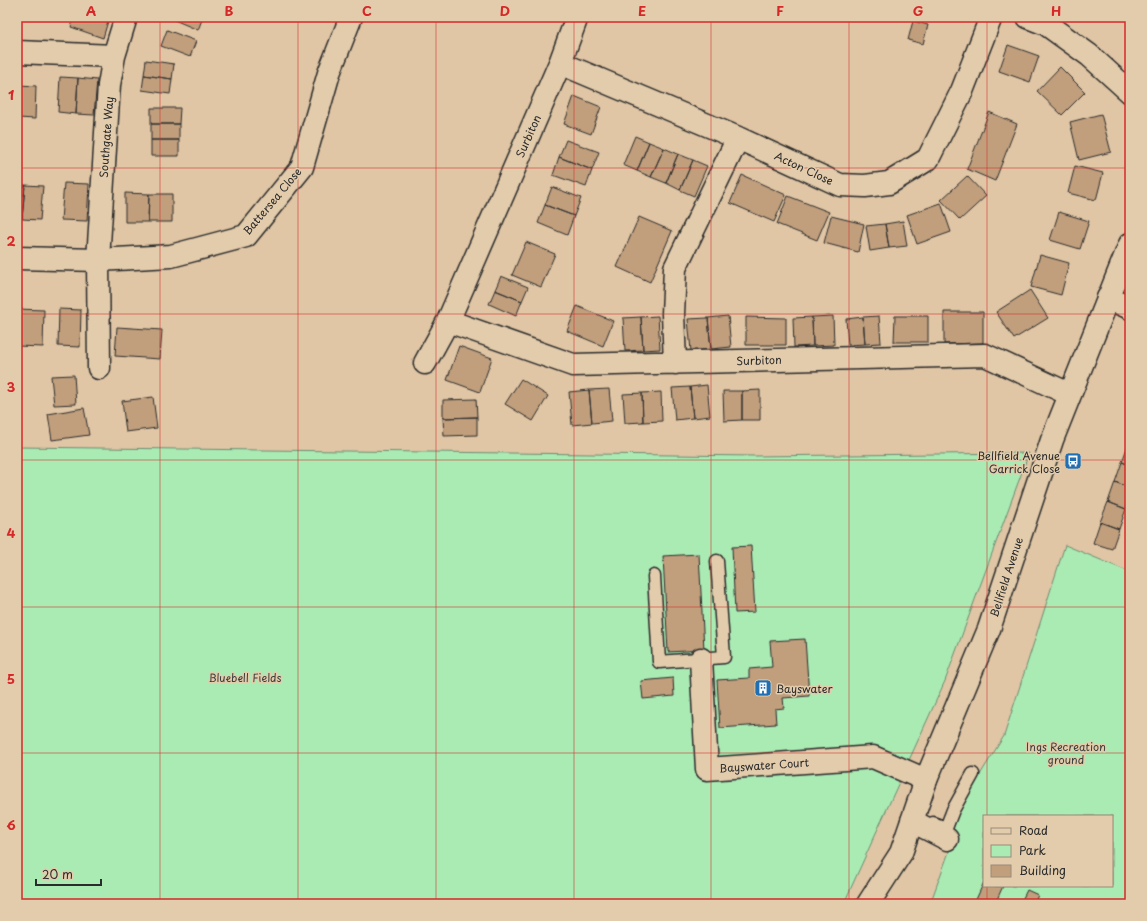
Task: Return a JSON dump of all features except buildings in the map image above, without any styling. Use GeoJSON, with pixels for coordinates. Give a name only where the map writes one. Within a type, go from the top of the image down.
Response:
{"type":"FeatureCollection","features":[{"type":"Feature","properties":{"kind":"street","name":"Southgate Way"},"geometry":{"type":"LineString","coordinates":[[99,368],[98,260],[109,85],[114,56],[126,17]]}},
{"type":"Feature","properties":{"kind":"street","name":"Battersea Close"},"geometry":{"type":"LineString","coordinates":[[17,258],[98,260],[171,256],[246,236],[302,167],[329,72],[351,17]]}},
{"type":"Feature","properties":{"kind":"street","name":"Surbiton"},"geometry":{"type":"LineString","coordinates":[[425,363],[448,321],[560,63],[577,17]]}},
{"type":"Feature","properties":{"kind":"street","name":"Acton Close"},"geometry":{"type":"LineString","coordinates":[[560,63],[738,138],[840,185],[865,186],[889,183],[928,159],[962,91],[991,17]]}},
{"type":"Feature","properties":{"kind":"street"},"geometry":{"type":"LineString","coordinates":[[1028,17],[1046,24],[1089,55],[1130,92]]}},
{"type":"Feature","properties":{"kind":"street"},"geometry":{"type":"LineString","coordinates":[[17,52],[114,56]]}},
{"type":"Feature","properties":{"kind":"street"},"geometry":{"type":"LineString","coordinates":[[675,363],[673,314],[675,268],[738,138]]}},
{"type":"Feature","properties":{"kind":"street","name":"Bellfield Avenue"},"geometry":{"type":"LineString","coordinates":[[868,904],[901,853],[926,780],[990,625],[1052,440],[1130,244]]}},
{"type":"Feature","properties":{"kind":"street"},"geometry":{"type":"LineString","coordinates":[[1108,298],[1130,308]]}},
{"type":"Feature","properties":{"kind":"street","name":"Surbiton"},"geometry":{"type":"LineString","coordinates":[[448,321],[573,365],[985,355],[1070,394]]}},
{"type":"Feature","properties":{"kind":"street","name":"Bayswater Court"},"geometry":{"type":"LineString","coordinates":[[701,658],[707,769],[873,757],[926,780]]}},
{"type":"Feature","properties":{"kind":"street"},"geometry":{"type":"LineString","coordinates":[[914,818],[947,839]]}},
{"type":"Feature","properties":{"kind":"lane"},"geometry":{"type":"LineString","coordinates":[[654,576],[659,662],[724,657],[717,560]]}},
{"type":"Feature","properties":{"kind":"lane"},"geometry":{"type":"LineString","coordinates":[[914,818],[946,828],[953,810],[973,774]]}},
{"type":"Feature","properties":{"kind":"green space","name":"Bluebell Fields"},"geometry":{"type":"Polygon","coordinates":[[[17,447],[755,456],[1029,453],[945,681],[845,901],[841,904],[17,904],[17,447]]]}},
{"type":"Feature","properties":{"kind":"green space","name":"Ings Recreation ground"},"geometry":{"type":"Polygon","coordinates":[[[1065,545],[1127,571],[1130,565],[1130,904],[930,904],[950,849],[945,831],[1004,736],[1065,545]]]}},
{"type":"Feature","properties":{"kind":"place","name":"Bellfield Avenue Garrick Close"},"geometry":{"type":"Point","coordinates":[1073,461]}},
{"type":"Feature","properties":{"kind":"place","name":"Bayswater"},"geometry":{"type":"Point","coordinates":[763,688]}}]}
